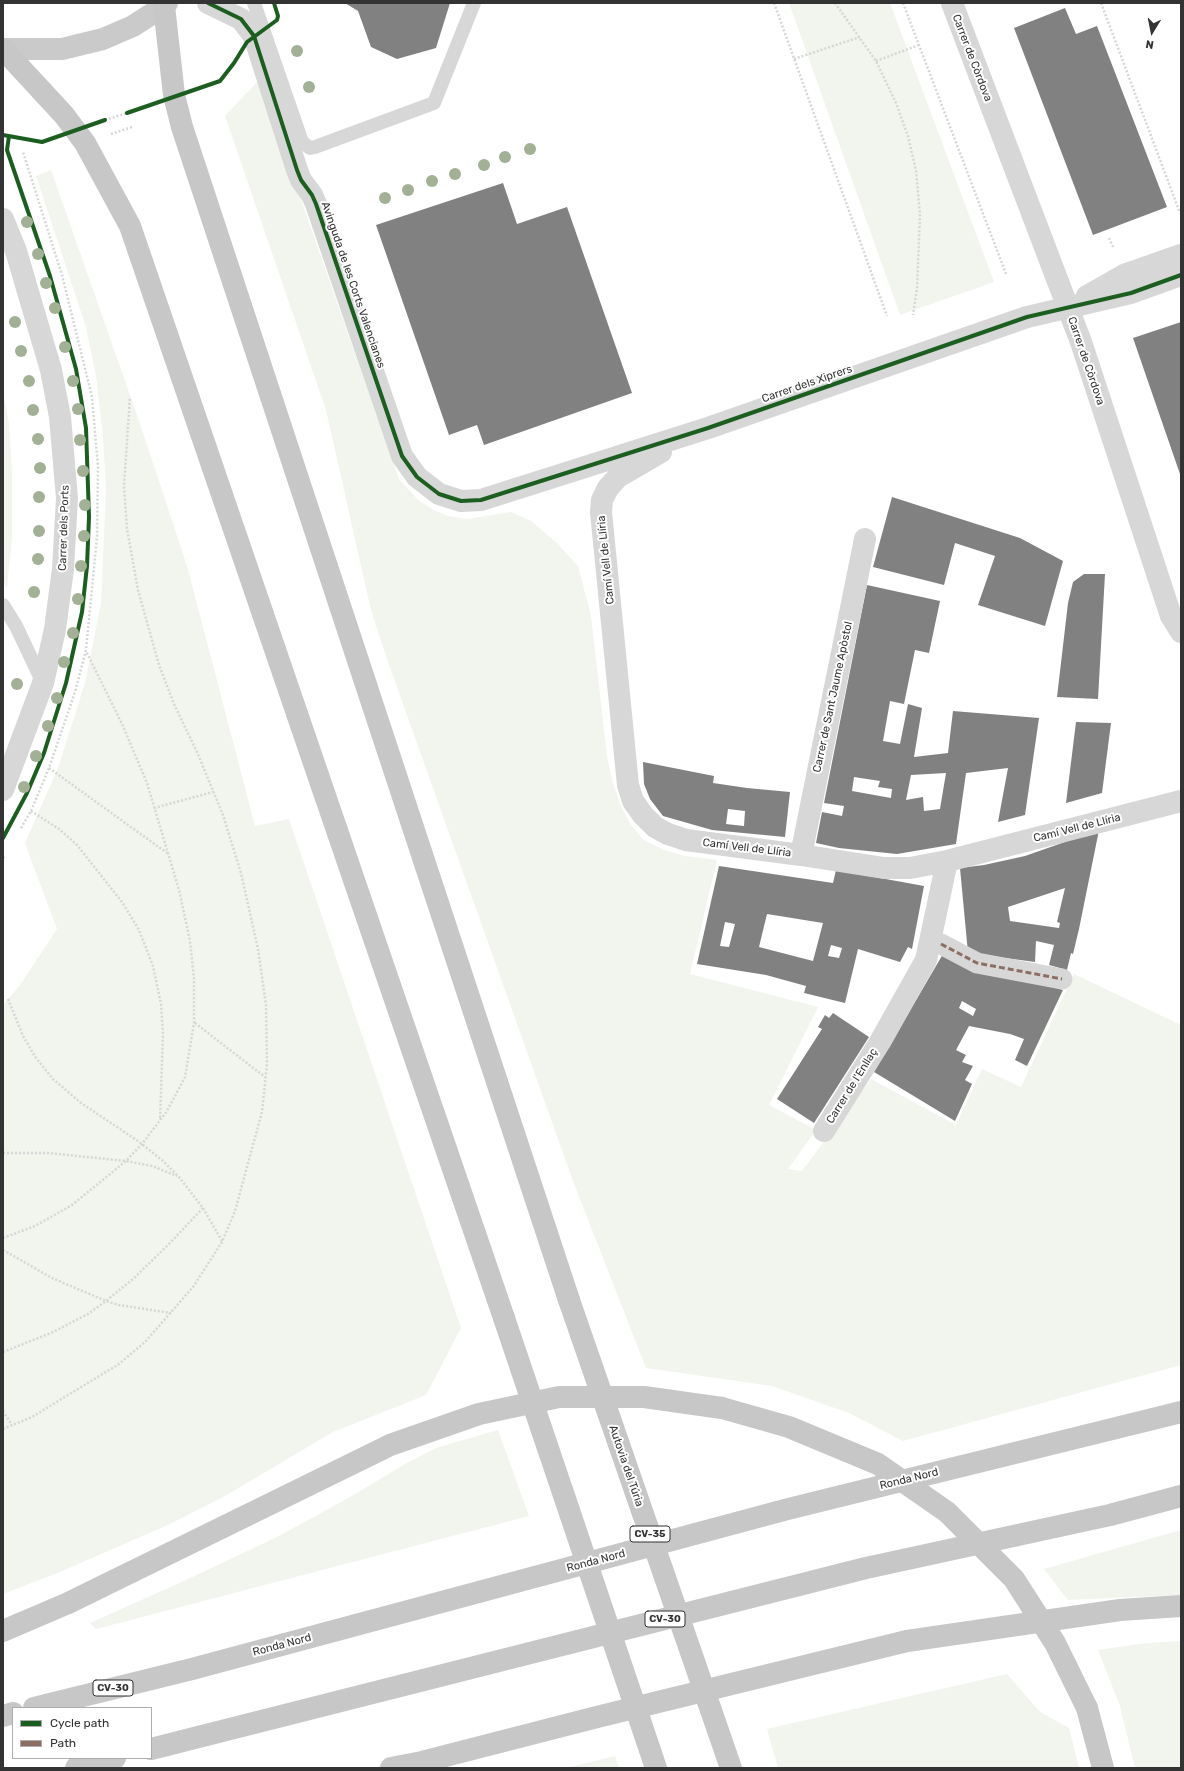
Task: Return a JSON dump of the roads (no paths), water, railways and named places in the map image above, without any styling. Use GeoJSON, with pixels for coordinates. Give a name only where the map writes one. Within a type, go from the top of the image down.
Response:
{"type":"FeatureCollection","features":[{"type":"Feature","properties":{"kind":"highway","name":"Autovia del Túria"},"geometry":{"type":"LineString","coordinates":[[166,4],[177,110],[569,1300],[731,1768]]}},
{"type":"Feature","properties":{"kind":"highway"},"geometry":{"type":"LineString","coordinates":[[3,49],[64,115],[85,143],[130,226],[504,1318],[656,1768]]}},
{"type":"Feature","properties":{"kind":"highway"},"geometry":{"type":"LineString","coordinates":[[3,1631],[66,1604],[390,1445],[479,1414],[559,1397],[644,1397],[722,1408],[789,1427],[878,1464],[947,1512],[1014,1579],[1055,1643],[1087,1708],[1103,1768]]}},
{"type":"Feature","properties":{"kind":"highway","name":"Ronda Nord"},"geometry":{"type":"LineString","coordinates":[[38,1707],[192,1669],[788,1509],[1181,1412]]}},
{"type":"Feature","properties":{"kind":"highway","name":"CV-30"},"geometry":{"type":"LineString","coordinates":[[152,1749],[866,1568],[1110,1515],[1181,1496]]}},
{"type":"Feature","properties":{"kind":"highway"},"geometry":{"type":"LineString","coordinates":[[391,1768],[422,1762],[589,1719],[907,1641],[1120,1610],[1181,1606]]}},
{"type":"Feature","properties":{"kind":"highway"},"geometry":{"type":"LineString","coordinates":[[76,1768],[111,1759]]}},
{"type":"Feature","properties":{"kind":"main road"},"geometry":{"type":"LineString","coordinates":[[3,49],[62,49],[103,38],[133,26],[166,4]]}},
{"type":"Feature","properties":{"kind":"street","name":"Avinguda de les Corts Valencianes"},"geometry":{"type":"LineString","coordinates":[[208,3],[241,19],[254,36],[297,170],[301,180],[312,195],[316,204],[402,456],[417,477],[439,494]]}},
{"type":"Feature","properties":{"kind":"street","name":"Carrer de Còrdova"},"geometry":{"type":"LineString","coordinates":[[952,3],[1080,342],[1171,616],[1181,632]]}},
{"type":"Feature","properties":{"kind":"street","name":"Carrer dels Ports"},"geometry":{"type":"LineString","coordinates":[[3,219],[16,252],[51,370],[60,417],[67,498],[63,569],[55,629],[43,683],[3,790]]}},
{"type":"Feature","properties":{"kind":"street","name":"Carrer dels Xiprers"},"geometry":{"type":"LineString","coordinates":[[1067,308],[1124,275],[1181,255]]}},
{"type":"Feature","properties":{"kind":"street","name":"Carrer dels Xiprers"},"geometry":{"type":"LineString","coordinates":[[439,494],[461,500],[481,500],[708,428],[1027,317],[1131,293],[1181,275]]}},
{"type":"Feature","properties":{"kind":"street","name":"Carrer dels Xiprers"},"geometry":{"type":"LineString","coordinates":[[607,490],[618,477],[708,428]]}},
{"type":"Feature","properties":{"kind":"street","name":"Camí Vell de Llíria"},"geometry":{"type":"LineString","coordinates":[[607,490],[602,500],[601,512],[628,785],[633,800],[643,815],[655,827],[674,836],[700,842],[801,855],[884,868],[910,868],[948,861],[1181,801]]}},
{"type":"Feature","properties":{"kind":"street","name":"Carrer de Sant Jaume Apòstol"},"geometry":{"type":"LineString","coordinates":[[801,855],[865,540]]}},
{"type":"Feature","properties":{"kind":"street","name":"Carrer de l'Enllaç"},"geometry":{"type":"LineString","coordinates":[[824,1131],[880,1042],[934,948],[948,861]]}},
{"type":"Feature","properties":{"kind":"street"},"geometry":{"type":"LineString","coordinates":[[934,948],[977,963],[1062,979]]}},
{"type":"Feature","properties":{"kind":"lane"},"geometry":{"type":"LineString","coordinates":[[254,3],[302,142],[310,148],[434,103],[474,3]]}},
{"type":"Feature","properties":{"kind":"lane"},"geometry":{"type":"LineString","coordinates":[[3,605],[16,626],[43,683]]}}]}
